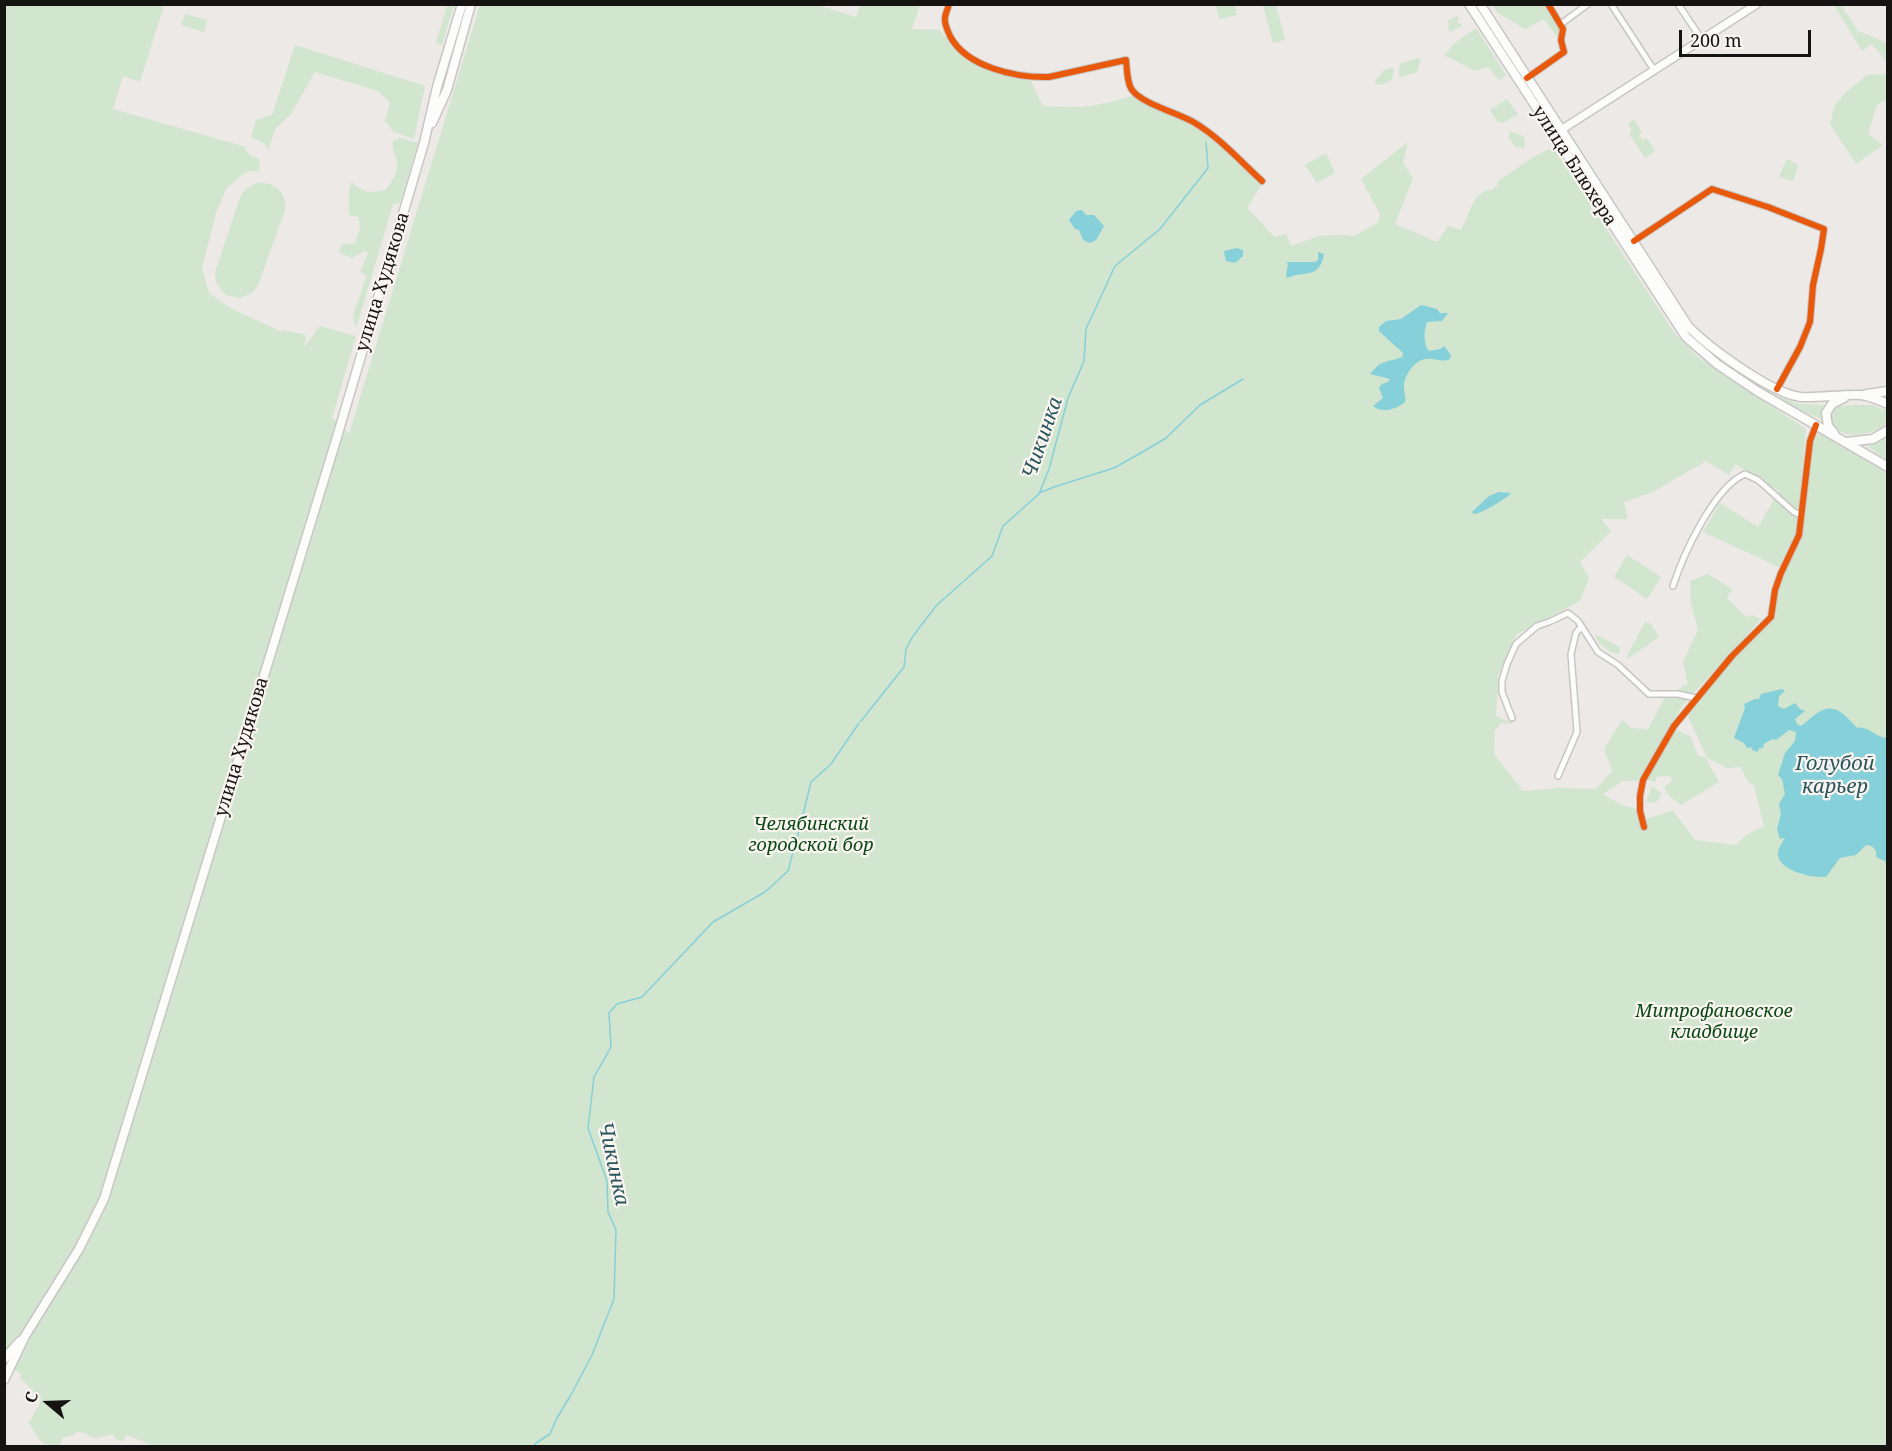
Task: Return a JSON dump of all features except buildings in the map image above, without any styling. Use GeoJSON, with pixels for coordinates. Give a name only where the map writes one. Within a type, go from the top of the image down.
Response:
{"type":"FeatureCollection","features":[{"type":"Feature","properties":{"kind":"main road","name":"улица Худякова"},"geometry":{"type":"LineString","coordinates":[[26,1336],[79,1250],[104,1199],[294,578],[424,143],[437,87],[462,4]]}},
{"type":"Feature","properties":{"kind":"main road","name":"улица Худякова"},"geometry":{"type":"LineString","coordinates":[[424,143],[447,90],[471,4]]}},
{"type":"Feature","properties":{"kind":"main road","name":"улица Блюхера"},"geometry":{"type":"LineString","coordinates":[[1469,4],[1634,241],[1688,326],[1700,339],[1777,389],[1797,397],[1862,395],[1887,404]]}},
{"type":"Feature","properties":{"kind":"main road","name":"улица Блюхера"},"geometry":{"type":"LineString","coordinates":[[1480,4],[1527,78],[1557,133],[1686,337],[1717,364],[1764,395],[1887,467]]}},
{"type":"Feature","properties":{"kind":"main road"},"geometry":{"type":"LineString","coordinates":[[1862,395],[1887,391]]}},
{"type":"Feature","properties":{"kind":"main road"},"geometry":{"type":"LineString","coordinates":[[1836,436],[1828,426],[1826,413],[1832,404],[1847,396]]}},
{"type":"Feature","properties":{"kind":"main road"},"geometry":{"type":"LineString","coordinates":[[1846,442],[1873,439],[1887,430]]}},
{"type":"Feature","properties":{"kind":"main road"},"geometry":{"type":"LineString","coordinates":[[5,1358],[26,1336]]}},
{"type":"Feature","properties":{"kind":"main road"},"geometry":{"type":"LineString","coordinates":[[4,1380],[26,1336]]}},
{"type":"Feature","properties":{"kind":"street"},"geometry":{"type":"LineString","coordinates":[[949,4],[945,19],[947,30],[956,46],[981,64],[995,69],[1049,77],[1126,60],[1131,90],[1163,109],[1195,122],[1262,181]]}},
{"type":"Feature","properties":{"kind":"street"},"geometry":{"type":"LineString","coordinates":[[1527,78],[1564,52],[1563,29],[1548,4]]}},
{"type":"Feature","properties":{"kind":"street"},"geometry":{"type":"LineString","coordinates":[[1561,24],[1588,4]]}},
{"type":"Feature","properties":{"kind":"street"},"geometry":{"type":"LineString","coordinates":[[1611,4],[1654,70]]}},
{"type":"Feature","properties":{"kind":"street"},"geometry":{"type":"LineString","coordinates":[[1678,4],[1702,40]]}},
{"type":"Feature","properties":{"kind":"street"},"geometry":{"type":"LineString","coordinates":[[1741,4],[1745,12]]}},
{"type":"Feature","properties":{"kind":"street"},"geometry":{"type":"LineString","coordinates":[[1557,133],[1757,4]]}},
{"type":"Feature","properties":{"kind":"street"},"geometry":{"type":"LineString","coordinates":[[1634,241],[1712,189],[1768,207],[1824,229],[1813,285],[1810,322],[1800,347],[1777,389]]}},
{"type":"Feature","properties":{"kind":"street"},"geometry":{"type":"LineString","coordinates":[[1644,827],[1640,814],[1643,780],[1674,726],[1732,656],[1771,617],[1780,573],[1799,534],[1810,441],[1816,425]]}},
{"type":"Feature","properties":{"kind":"street"},"geometry":{"type":"LineString","coordinates":[[1673,586],[1679,566],[1691,543],[1718,498],[1736,478],[1745,474],[1758,480],[1794,512],[1801,515]]}},
{"type":"Feature","properties":{"kind":"street"},"geometry":{"type":"LineString","coordinates":[[1512,718],[1502,692],[1502,681],[1516,644],[1537,626],[1568,613],[1578,621],[1598,652],[1618,665],[1649,694],[1678,694],[1696,698]]}},
{"type":"Feature","properties":{"kind":"street"},"geometry":{"type":"LineString","coordinates":[[1558,776],[1577,732],[1571,654],[1576,633],[1581,627]]}},
{"type":"Feature","properties":{"kind":"green space","name":"Челябинский городской бор"},"geometry":{"type":"Polygon","coordinates":[[[820,4],[856,17],[860,5],[920,5],[912,29],[939,30],[955,47],[983,66],[1029,78],[1043,106],[1089,106],[1134,95],[1194,124],[1262,184],[1247,208],[1275,237],[1286,234],[1291,246],[1319,236],[1355,236],[1378,222],[1380,214],[1361,179],[1408,142],[1403,163],[1413,178],[1395,224],[1437,242],[1448,226],[1461,230],[1476,197],[1488,189],[1490,191],[1498,185],[1497,182],[1530,159],[1553,147],[1675,334],[1699,358],[1806,429],[1797,531],[1779,567],[1703,532],[1720,503],[1758,527],[1779,491],[1735,464],[1729,475],[1706,461],[1653,492],[1624,502],[1628,519],[1601,519],[1611,531],[1580,562],[1589,578],[1580,601],[1516,635],[1498,676],[1499,694],[1497,695],[1496,716],[1514,724],[1501,723],[1495,730],[1494,754],[1523,791],[1560,788],[1596,789],[1612,771],[1604,749],[1622,720],[1631,728],[1648,729],[1665,697],[1688,684],[1683,662],[1698,630],[1691,604],[1690,581],[1708,574],[1732,589],[1727,598],[1746,617],[1753,615],[1761,619],[1683,705],[1637,781],[1623,781],[1603,794],[1622,805],[1637,809],[1637,814],[1646,819],[1675,810],[1674,812],[1695,840],[1736,845],[1746,835],[1764,826],[1754,786],[1746,779],[1741,767],[1727,768],[1707,758],[1686,712],[1772,617],[1776,590],[1800,535],[1811,447],[1821,429],[1887,471],[1887,1446],[151,1446],[130,1436],[123,1435],[125,1436],[124,1441],[114,1439],[114,1434],[96,1438],[77,1431],[74,1435],[62,1438],[60,1446],[53,1446],[44,1443],[38,1437],[29,1423],[42,1399],[20,1378],[22,1375],[5,1363],[5,5],[164,5],[140,82],[123,76],[113,109],[246,147],[245,150],[252,156],[260,159],[259,171],[249,171],[226,189],[216,213],[202,268],[209,293],[230,308],[282,332],[283,330],[306,335],[304,347],[320,326],[356,336],[332,418],[349,434],[480,5],[820,4]]]}},
{"type":"Feature","properties":{"kind":"green space"},"geometry":{"type":"Polygon","coordinates":[[[445,5],[454,5],[442,45],[436,43],[447,6],[445,5]]]}},
{"type":"Feature","properties":{"kind":"green space"},"geometry":{"type":"Polygon","coordinates":[[[1235,5],[1237,15],[1219,19],[1216,6],[1235,5]]]}},
{"type":"Feature","properties":{"kind":"green space"},"geometry":{"type":"Polygon","coordinates":[[[1263,5],[1276,5],[1285,40],[1273,43],[1263,5]]]}},
{"type":"Feature","properties":{"kind":"green space"},"geometry":{"type":"Polygon","coordinates":[[[1492,5],[1543,5],[1561,28],[1558,38],[1544,19],[1525,29],[1498,13],[1492,5]]]}},
{"type":"Feature","properties":{"kind":"green space"},"geometry":{"type":"Polygon","coordinates":[[[1834,5],[1841,5],[1858,31],[1887,43],[1887,66],[1886,61],[1872,44],[1862,51],[1834,5]]]}},
{"type":"Feature","properties":{"kind":"green space"},"geometry":{"type":"Polygon","coordinates":[[[185,14],[207,20],[204,32],[181,25],[185,14]]]}},
{"type":"Feature","properties":{"kind":"green space"},"geometry":{"type":"Polygon","coordinates":[[[1457,16],[1462,26],[1449,32],[1448,20],[1457,16]]]}},
{"type":"Feature","properties":{"kind":"green space"},"geometry":{"type":"Polygon","coordinates":[[[1476,28],[1506,75],[1499,80],[1488,67],[1475,71],[1444,55],[1455,43],[1476,28]]]}},
{"type":"Feature","properties":{"kind":"green space"},"geometry":{"type":"Polygon","coordinates":[[[295,45],[425,86],[414,139],[394,132],[385,121],[390,102],[378,91],[315,72],[291,114],[276,128],[268,150],[265,144],[251,137],[256,120],[272,115],[295,45]]]}},
{"type":"Feature","properties":{"kind":"green space"},"geometry":{"type":"Polygon","coordinates":[[[1418,58],[1421,60],[1417,72],[1402,77],[1398,75],[1400,64],[1418,58]]]}},
{"type":"Feature","properties":{"kind":"green space"},"geometry":{"type":"Polygon","coordinates":[[[1394,67],[1392,80],[1381,85],[1374,83],[1384,70],[1394,67]]]}},
{"type":"Feature","properties":{"kind":"green space"},"geometry":{"type":"Polygon","coordinates":[[[1887,74],[1887,99],[1877,105],[1868,134],[1883,145],[1856,164],[1830,124],[1834,107],[1844,94],[1867,75],[1887,74]]]}},
{"type":"Feature","properties":{"kind":"green space"},"geometry":{"type":"Polygon","coordinates":[[[1507,99],[1518,114],[1503,123],[1497,121],[1490,110],[1507,99]]]}},
{"type":"Feature","properties":{"kind":"green space"},"geometry":{"type":"Polygon","coordinates":[[[1634,119],[1642,132],[1639,135],[1643,140],[1647,138],[1655,151],[1645,158],[1630,135],[1631,129],[1628,124],[1634,119]]]}},
{"type":"Feature","properties":{"kind":"green space"},"geometry":{"type":"Polygon","coordinates":[[[1509,131],[1524,136],[1525,146],[1515,147],[1509,138],[1509,131]]]}},
{"type":"Feature","properties":{"kind":"green space"},"geometry":{"type":"Polygon","coordinates":[[[400,138],[418,143],[400,203],[393,204],[356,329],[353,315],[367,275],[360,272],[368,253],[366,250],[352,258],[338,252],[342,245],[355,243],[360,227],[359,217],[349,215],[351,182],[367,192],[386,190],[397,169],[393,141],[400,138]]]}},
{"type":"Feature","properties":{"kind":"green space"},"geometry":{"type":"Polygon","coordinates":[[[1326,153],[1335,173],[1317,183],[1305,165],[1326,153]]]}},
{"type":"Feature","properties":{"kind":"green space"},"geometry":{"type":"Polygon","coordinates":[[[1787,159],[1798,165],[1793,181],[1779,177],[1787,159]]]}},
{"type":"Feature","properties":{"kind":"green space"},"geometry":{"type":"Polygon","coordinates":[[[256,183],[268,184],[278,189],[284,198],[285,210],[259,283],[253,292],[240,298],[226,295],[216,283],[215,272],[241,195],[256,183]]]}},
{"type":"Feature","properties":{"kind":"green space"},"geometry":{"type":"Polygon","coordinates":[[[1778,396],[1799,404],[1826,405],[1823,420],[1790,405],[1778,396]]]}},
{"type":"Feature","properties":{"kind":"green space"},"geometry":{"type":"Polygon","coordinates":[[[1871,405],[1886,410],[1887,423],[1872,432],[1863,434],[1846,434],[1838,430],[1830,415],[1835,407],[1871,405]]]}},
{"type":"Feature","properties":{"kind":"green space"},"geometry":{"type":"Polygon","coordinates":[[[1887,438],[1887,460],[1867,446],[1887,438]]]}},
{"type":"Feature","properties":{"kind":"green space"},"geometry":{"type":"Polygon","coordinates":[[[1627,555],[1661,577],[1647,599],[1614,577],[1627,555]]]}},
{"type":"Feature","properties":{"kind":"green space"},"geometry":{"type":"Polygon","coordinates":[[[1645,622],[1651,624],[1659,637],[1627,659],[1627,656],[1645,622]]]}},
{"type":"Feature","properties":{"kind":"green space"},"geometry":{"type":"Polygon","coordinates":[[[1595,634],[1618,646],[1619,654],[1604,647],[1595,634]]]}},
{"type":"Feature","properties":{"kind":"green space"},"geometry":{"type":"Polygon","coordinates":[[[1674,729],[1690,736],[1698,756],[1705,757],[1719,782],[1681,805],[1669,796],[1664,788],[1673,780],[1670,776],[1656,777],[1656,782],[1646,780],[1674,729]]]}},
{"type":"Feature","properties":{"kind":"green space"},"geometry":{"type":"Polygon","coordinates":[[[1652,786],[1661,795],[1656,803],[1646,802],[1652,786]]]}},
{"type":"Feature","properties":{"kind":"water"},"geometry":{"type":"Polygon","coordinates":[[[1082,210],[1086,215],[1094,215],[1104,226],[1096,240],[1090,243],[1083,240],[1079,230],[1075,229],[1069,220],[1076,211],[1082,210]]]}},
{"type":"Feature","properties":{"kind":"water"},"geometry":{"type":"Polygon","coordinates":[[[1237,248],[1243,250],[1243,256],[1235,263],[1226,261],[1224,251],[1237,248]]]}},
{"type":"Feature","properties":{"kind":"water"},"geometry":{"type":"Polygon","coordinates":[[[1318,252],[1324,254],[1319,268],[1310,273],[1287,278],[1288,264],[1286,262],[1315,262],[1318,260],[1318,252]]]}},
{"type":"Feature","properties":{"kind":"water"},"geometry":{"type":"Polygon","coordinates":[[[1421,305],[1437,309],[1440,313],[1448,313],[1442,321],[1427,322],[1425,337],[1429,351],[1444,346],[1451,355],[1450,359],[1444,361],[1426,359],[1417,362],[1405,379],[1405,402],[1389,410],[1381,410],[1373,406],[1383,398],[1379,388],[1390,379],[1370,374],[1381,364],[1402,357],[1403,353],[1379,331],[1379,327],[1386,321],[1401,319],[1421,305]]]}},
{"type":"Feature","properties":{"kind":"water"},"geometry":{"type":"Polygon","coordinates":[[[1499,492],[1511,493],[1487,509],[1474,514],[1472,512],[1489,496],[1499,492]]]}},
{"type":"Feature","properties":{"kind":"water","name":"Голубой карьер"},"geometry":{"type":"Polygon","coordinates":[[[1782,689],[1785,691],[1779,696],[1778,706],[1784,709],[1795,703],[1805,711],[1795,719],[1801,726],[1829,708],[1844,714],[1857,728],[1865,728],[1887,738],[1887,862],[1876,857],[1876,851],[1872,846],[1866,845],[1856,855],[1840,858],[1826,877],[1799,873],[1781,862],[1778,851],[1785,838],[1780,839],[1777,829],[1781,814],[1779,804],[1785,794],[1782,779],[1778,775],[1785,753],[1795,741],[1796,732],[1789,730],[1776,740],[1772,739],[1764,744],[1758,752],[1752,750],[1751,747],[1747,748],[1744,743],[1734,738],[1745,708],[1744,704],[1759,699],[1761,694],[1782,689]]]}},
{"type":"Feature","properties":{"kind":"waterway","name":"Чикинка"},"geometry":{"type":"LineString","coordinates":[[861,721],[904,667],[906,649],[936,606],[992,556],[1003,526],[1039,494],[1049,469],[1068,398],[1084,361],[1086,329],[1115,266],[1160,229],[1208,168],[1206,142]]}},
{"type":"Feature","properties":{"kind":"waterway"},"geometry":{"type":"LineString","coordinates":[[1039,493],[1114,468],[1166,438],[1200,405],[1243,379]]}},
{"type":"Feature","properties":{"kind":"waterway","name":"Чикинка"},"geometry":{"type":"LineString","coordinates":[[795,847],[811,782],[831,764],[859,723]]}},
{"type":"Feature","properties":{"kind":"waterway","name":"Чикинка"},"geometry":{"type":"LineString","coordinates":[[534,1446],[550,1434],[592,1355],[614,1299],[616,1230],[608,1212],[607,1181],[588,1128],[594,1077],[611,1047],[609,1013],[617,1004],[642,997],[713,922],[765,892],[788,871],[793,852]]}},
{"type":"Feature","properties":{"kind":"cycle path"},"geometry":{"type":"LineString","coordinates":[[949,4],[945,15],[946,27],[957,47],[980,63],[1007,73],[1049,77],[1126,60],[1130,85],[1138,96],[1204,129],[1262,181]]}},
{"type":"Feature","properties":{"kind":"cycle path"},"geometry":{"type":"LineString","coordinates":[[1527,78],[1564,52],[1561,40],[1563,29],[1548,4]]}},
{"type":"Feature","properties":{"kind":"cycle path"},"geometry":{"type":"LineString","coordinates":[[1634,241],[1712,189],[1768,207],[1824,229],[1813,285],[1810,322],[1800,347],[1777,389]]}},
{"type":"Feature","properties":{"kind":"cycle path"},"geometry":{"type":"LineString","coordinates":[[1644,827],[1640,811],[1643,780],[1674,726],[1732,656],[1771,617],[1775,590],[1799,535],[1810,441],[1816,425]]}},
{"type":"Feature","properties":{"kind":"park label","name":"Митрофановское кладбище"},"geometry":{"type":"Point","coordinates":[1714,1022]}}]}
